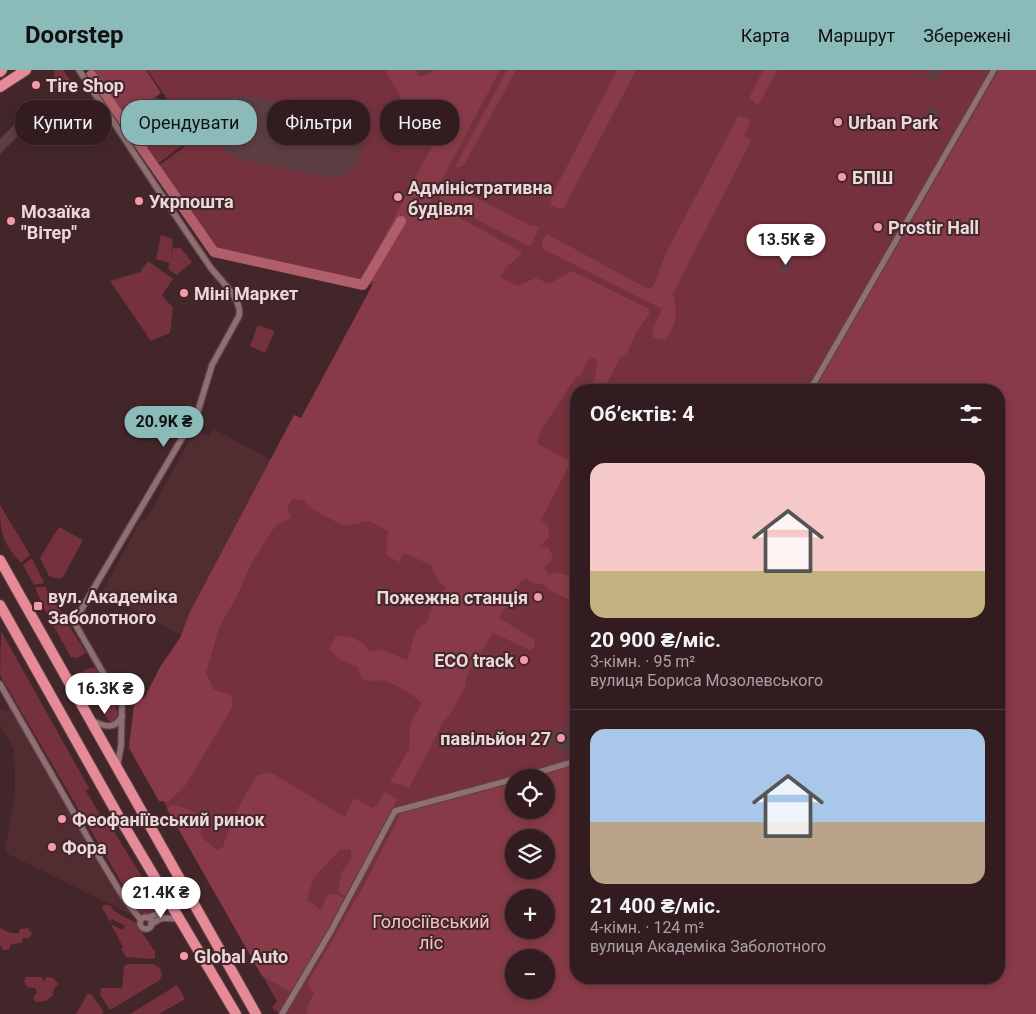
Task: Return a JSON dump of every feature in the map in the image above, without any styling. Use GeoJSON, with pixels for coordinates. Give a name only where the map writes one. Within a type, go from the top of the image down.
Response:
{"type":"FeatureCollection","features":[{"type":"Feature","properties":{"kind":"highway"},"geometry":{"type":"LineString","coordinates":[[0,88],[26,70]]}},
{"type":"Feature","properties":{"kind":"highway"},"geometry":{"type":"LineString","coordinates":[[0,560],[256,1014]]}},
{"type":"Feature","properties":{"kind":"highway"},"geometry":{"type":"LineString","coordinates":[[0,605],[77,744],[236,1014]]}},
{"type":"Feature","properties":{"kind":"street"},"geometry":{"type":"LineString","coordinates":[[79,70],[241,309],[212,365],[198,411],[74,622],[121,701],[123,714],[121,750],[117,769]]}},
{"type":"Feature","properties":{"kind":"street"},"geometry":{"type":"LineString","coordinates":[[813,384],[994,70]]}},
{"type":"Feature","properties":{"kind":"street"},"geometry":{"type":"LineString","coordinates":[[0,684],[73,814],[126,900],[144,919],[151,921],[151,924]]}},
{"type":"Feature","properties":{"kind":"street"},"geometry":{"type":"LineString","coordinates":[[89,719],[107,726],[114,726],[123,714]]}},
{"type":"Feature","properties":{"kind":"street"},"geometry":{"type":"LineString","coordinates":[[549,769],[570,763]]}},
{"type":"Feature","properties":{"kind":"street"},"geometry":{"type":"LineString","coordinates":[[282,1014],[331,931],[395,811],[505,781]]}},
{"type":"Feature","properties":{"kind":"street"},"geometry":{"type":"LineString","coordinates":[[167,898],[157,914],[144,919],[140,925],[144,929],[148,929],[151,924],[162,918],[180,919]]}},
{"type":"Feature","properties":{"kind":"shaded area"},"geometry":{"type":"Polygon","coordinates":[[[213,429],[276,462],[183,636],[102,592],[142,518],[146,520],[195,430],[209,437],[213,429]]]}},
{"type":"Feature","properties":{"kind":"shaded area"},"geometry":{"type":"Polygon","coordinates":[[[0,710],[12,710],[132,915],[8,854],[5,850],[15,793],[14,750],[0,725],[0,710]]]}},
{"type":"Feature","properties":{"kind":"green space"},"geometry":{"type":"Polygon","coordinates":[[[55,70],[63,70],[72,83],[52,89],[55,70]]]}},
{"type":"Feature","properties":{"kind":"green space"},"geometry":{"type":"Polygon","coordinates":[[[89,70],[146,70],[161,93],[151,100],[121,100],[121,113],[89,70]]]}},
{"type":"Feature","properties":{"kind":"green space"},"geometry":{"type":"Polygon","coordinates":[[[147,70],[1036,70],[1036,1014],[280,1014],[272,1008],[277,1001],[129,741],[373,285],[215,251],[157,167],[187,145],[257,145],[257,100],[168,100],[147,70]]]}},
{"type":"Feature","properties":{"kind":"green space"},"geometry":{"type":"Polygon","coordinates":[[[385,70],[416,70],[418,76],[427,75],[434,70],[500,70],[429,204],[449,212],[523,253],[505,268],[501,277],[517,286],[536,278],[549,284],[572,271],[649,309],[649,315],[636,333],[627,354],[620,358],[607,384],[594,384],[598,360],[591,358],[585,364],[582,374],[570,384],[539,434],[537,443],[570,461],[541,520],[548,526],[549,537],[540,546],[549,548],[553,558],[544,568],[549,574],[560,573],[570,576],[570,600],[549,590],[543,584],[535,584],[526,578],[517,586],[499,618],[534,639],[535,647],[530,650],[493,633],[466,677],[465,688],[444,721],[409,788],[390,782],[409,749],[410,724],[422,703],[394,684],[384,681],[367,681],[361,678],[358,667],[339,659],[329,649],[336,636],[346,636],[359,641],[370,651],[383,650],[407,660],[416,630],[427,622],[433,605],[446,588],[437,579],[431,565],[404,553],[399,562],[386,555],[388,531],[369,521],[344,526],[315,511],[303,500],[292,499],[287,509],[291,518],[276,525],[252,562],[237,596],[219,628],[206,673],[214,690],[232,695],[233,706],[185,786],[168,802],[159,801],[129,748],[134,704],[145,697],[160,667],[180,638],[190,612],[294,415],[301,418],[374,282],[363,277],[433,145],[459,145],[459,100],[402,100],[385,70]]]}},
{"type":"Feature","properties":{"kind":"green space"},"geometry":{"type":"Polygon","coordinates":[[[507,70],[516,70],[465,163],[461,167],[455,167],[507,70]]]}},
{"type":"Feature","properties":{"kind":"green space"},"geometry":{"type":"Polygon","coordinates":[[[617,70],[636,70],[564,208],[559,209],[550,205],[552,195],[617,70]]]}},
{"type":"Feature","properties":{"kind":"green space"},"geometry":{"type":"Polygon","coordinates":[[[763,70],[777,70],[758,106],[749,98],[763,70]]]}},
{"type":"Feature","properties":{"kind":"green space","name":"Голосіївський ліс"},"geometry":{"type":"Polygon","coordinates":[[[999,70],[1036,70],[1036,1014],[308,1014],[306,1010],[314,993],[307,984],[363,887],[401,813],[505,785],[505,819],[555,819],[555,770],[570,766],[570,984],[1005,984],[1005,384],[817,384],[999,70]]]}},
{"type":"Feature","properties":{"kind":"green space"},"geometry":{"type":"Polygon","coordinates":[[[738,116],[746,117],[751,122],[744,135],[751,141],[673,294],[676,313],[672,330],[664,340],[653,338],[653,328],[662,309],[543,249],[542,240],[547,234],[648,289],[654,285],[665,255],[738,116]]]}},
{"type":"Feature","properties":{"kind":"green space"},"geometry":{"type":"Polygon","coordinates":[[[146,145],[183,145],[159,163],[146,145]]]}},
{"type":"Feature","properties":{"kind":"green space"},"geometry":{"type":"Polygon","coordinates":[[[445,185],[454,187],[529,225],[539,227],[531,246],[440,200],[441,192],[445,185]]]}},
{"type":"Feature","properties":{"kind":"green space"},"geometry":{"type":"Polygon","coordinates":[[[161,235],[173,239],[170,263],[156,259],[161,235]]]}},
{"type":"Feature","properties":{"kind":"green space"},"geometry":{"type":"Polygon","coordinates":[[[173,247],[176,249],[180,247],[192,262],[177,275],[168,269],[173,247]]]}},
{"type":"Feature","properties":{"kind":"green space"},"geometry":{"type":"Polygon","coordinates":[[[148,261],[173,279],[162,295],[173,308],[170,333],[151,341],[110,281],[140,272],[148,261]]]}},
{"type":"Feature","properties":{"kind":"green space"},"geometry":{"type":"Polygon","coordinates":[[[258,325],[275,331],[265,353],[250,346],[258,325]]]}},
{"type":"Feature","properties":{"kind":"green space"},"geometry":{"type":"Polygon","coordinates":[[[0,505],[30,555],[21,563],[3,537],[0,505]]]}},
{"type":"Feature","properties":{"kind":"green space"},"geometry":{"type":"Polygon","coordinates":[[[59,527],[83,540],[63,577],[58,579],[49,576],[40,558],[59,527]]]}},
{"type":"Feature","properties":{"kind":"green space"},"geometry":{"type":"Polygon","coordinates":[[[32,558],[44,583],[34,585],[23,565],[32,558]]]}},
{"type":"Feature","properties":{"kind":"green space"},"geometry":{"type":"Polygon","coordinates":[[[35,587],[45,587],[86,653],[77,658],[71,657],[43,607],[35,587]]]}},
{"type":"Feature","properties":{"kind":"green space"},"geometry":{"type":"Polygon","coordinates":[[[1,631],[89,788],[86,791],[102,818],[105,817],[158,903],[159,906],[155,913],[146,916],[138,911],[0,675],[1,631]]]}},
{"type":"Feature","properties":{"kind":"green space"},"geometry":{"type":"Polygon","coordinates":[[[90,668],[95,668],[112,695],[118,720],[110,723],[80,673],[90,668]]]}},
{"type":"Feature","properties":{"kind":"green space"},"geometry":{"type":"Polygon","coordinates":[[[270,772],[345,817],[354,798],[373,808],[377,805],[384,792],[397,799],[347,898],[338,891],[342,872],[351,858],[351,850],[341,849],[314,877],[307,900],[321,910],[328,894],[337,894],[346,900],[291,992],[262,976],[167,809],[173,805],[191,810],[202,820],[201,837],[217,850],[223,847],[233,817],[256,776],[270,772]]]}},
{"type":"Feature","properties":{"kind":"green space"},"geometry":{"type":"Polygon","coordinates":[[[110,905],[114,911],[136,923],[155,952],[155,958],[126,957],[111,924],[122,930],[125,926],[112,919],[110,922],[102,907],[110,905]]]}},
{"type":"Feature","properties":{"kind":"green space"},"geometry":{"type":"Polygon","coordinates":[[[0,928],[10,933],[19,933],[20,929],[28,928],[32,934],[29,938],[23,938],[22,943],[11,944],[9,950],[3,950],[0,945],[0,928]]]}},
{"type":"Feature","properties":{"kind":"green space"},"geometry":{"type":"Polygon","coordinates":[[[127,964],[153,964],[160,968],[162,975],[160,980],[110,1010],[100,995],[101,988],[122,988],[124,967],[127,964]]]}},
{"type":"Feature","properties":{"kind":"green space"},"geometry":{"type":"Polygon","coordinates":[[[26,977],[41,977],[45,982],[46,977],[53,978],[59,984],[54,988],[53,995],[46,1001],[36,1002],[33,998],[37,992],[35,988],[27,987],[24,981],[26,977]]]}},
{"type":"Feature","properties":{"kind":"green space"},"geometry":{"type":"Polygon","coordinates":[[[177,985],[185,999],[159,1014],[130,1014],[177,985]]]}},
{"type":"Feature","properties":{"kind":"green space"},"geometry":{"type":"Polygon","coordinates":[[[88,993],[92,995],[103,1011],[102,1014],[76,1014],[88,993]]]}},
{"type":"Feature","properties":{"kind":"building"},"geometry":{"type":"Polygon","coordinates":[[[929,70],[942,70],[936,82],[925,77],[929,70]]]}},
{"type":"Feature","properties":{"kind":"building"},"geometry":{"type":"Polygon","coordinates":[[[250,96],[270,100],[267,100],[267,145],[361,145],[359,161],[349,174],[333,178],[239,159],[223,150],[220,145],[257,145],[257,100],[226,100],[229,97],[250,96]]]}},
{"type":"Feature","properties":{"kind":"building"},"geometry":{"type":"Polygon","coordinates":[[[930,107],[939,112],[933,123],[924,118],[930,107]]]}},
{"type":"Feature","properties":{"kind":"building"},"geometry":{"type":"Polygon","coordinates":[[[15,124],[15,139],[0,154],[0,139],[15,124]]]}},
{"type":"Feature","properties":{"kind":"building"},"geometry":{"type":"Polygon","coordinates":[[[785,258],[793,263],[787,274],[778,269],[785,258]]]}},
{"type":"Feature","properties":{"kind":"building","name":"павільйон 27"},"geometry":{"type":"Polygon","coordinates":[[[570,721],[570,749],[567,754],[544,742],[549,731],[555,734],[559,726],[566,730],[570,721]]]}},
{"type":"Feature","properties":{"kind":"waterway"},"geometry":{"type":"LineString","coordinates":[[91,75],[214,252],[363,285],[401,221]]}},
{"type":"Feature","properties":{"kind":"place","name":"Tire Shop"},"geometry":{"type":"Point","coordinates":[36,85]}},
{"type":"Feature","properties":{"kind":"place","name":"Urban Park"},"geometry":{"type":"Point","coordinates":[838,122]}},
{"type":"Feature","properties":{"kind":"place","name":"БПШ"},"geometry":{"type":"Point","coordinates":[842,177]}},
{"type":"Feature","properties":{"kind":"place","name":"Адміністративна будівля"},"geometry":{"type":"Point","coordinates":[398,197]}},
{"type":"Feature","properties":{"kind":"place","name":"Укрпошта"},"geometry":{"type":"Point","coordinates":[139,201]}},
{"type":"Feature","properties":{"kind":"place","name":"Мозаїка \"Вітер\""},"geometry":{"type":"Point","coordinates":[11,221]}},
{"type":"Feature","properties":{"kind":"place","name":"Prostir Hall"},"geometry":{"type":"Point","coordinates":[878,227]}},
{"type":"Feature","properties":{"kind":"place","name":"Міні Маркет"},"geometry":{"type":"Point","coordinates":[184,293]}},
{"type":"Feature","properties":{"kind":"place","name":"Пожежна станція"},"geometry":{"type":"Point","coordinates":[538,597]}},
{"type":"Feature","properties":{"kind":"place","name":"вул. Академіка Заболотного"},"geometry":{"type":"Point","coordinates":[38,606]}},
{"type":"Feature","properties":{"kind":"place","name":"ECO track"},"geometry":{"type":"Point","coordinates":[524,660]}},
{"type":"Feature","properties":{"kind":"place","name":"павільйон 27"},"geometry":{"type":"Point","coordinates":[561,738]}},
{"type":"Feature","properties":{"kind":"place","name":"Феофаніївський ринок"},"geometry":{"type":"Point","coordinates":[62,819]}},
{"type":"Feature","properties":{"kind":"place","name":"Фора"},"geometry":{"type":"Point","coordinates":[52,847]}},
{"type":"Feature","properties":{"kind":"place","name":"Global Auto"},"geometry":{"type":"Point","coordinates":[184,956]}}]}
